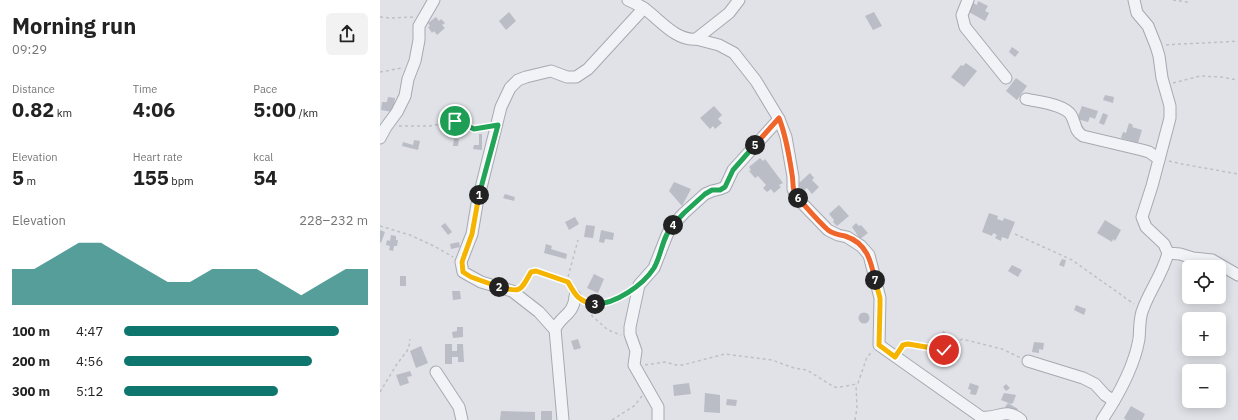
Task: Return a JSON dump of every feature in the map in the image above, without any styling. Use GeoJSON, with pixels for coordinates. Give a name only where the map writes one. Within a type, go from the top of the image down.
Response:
{"type":"FeatureCollection","features":[{"type":"Feature","properties":{"kind":"street"},"geometry":{"type":"LineString","coordinates":[[380,138],[397,112],[405,96],[408,80],[415,61],[420,26],[434,0]]}},
{"type":"Feature","properties":{"kind":"street"},"geometry":{"type":"LineString","coordinates":[[628,0],[644,8],[667,28],[683,37],[719,45],[734,53],[756,81],[779,118],[786,137],[793,176],[794,192],[797,198],[828,230],[838,235],[847,237],[861,246],[869,255],[880,298],[879,345],[981,417],[991,418],[1009,413],[1021,420]]}},
{"type":"Feature","properties":{"kind":"street"},"geometry":{"type":"LineString","coordinates":[[696,39],[729,13],[739,0]]}},
{"type":"Feature","properties":{"kind":"street"},"geometry":{"type":"LineString","coordinates":[[968,0],[962,15],[965,28],[1006,78]]}},
{"type":"Feature","properties":{"kind":"street"},"geometry":{"type":"LineString","coordinates":[[1102,420],[1125,380],[1133,360],[1139,340],[1142,310],[1163,268],[1168,253],[1164,244],[1146,227],[1142,218],[1170,118],[1170,106],[1164,87],[1156,46],[1148,26],[1137,13],[1134,0]]}},
{"type":"Feature","properties":{"kind":"street"},"geometry":{"type":"LineString","coordinates":[[555,330],[539,312],[512,290],[498,287],[471,277],[463,272],[462,262],[472,234],[477,204],[502,107],[506,96],[518,80],[551,71],[567,77],[576,77],[588,70],[644,8]]}},
{"type":"Feature","properties":{"kind":"street"},"geometry":{"type":"LineString","coordinates":[[1026,99],[1065,109],[1070,114],[1079,134],[1083,136],[1149,152],[1159,159]]}},
{"type":"Feature","properties":{"kind":"street"},"geometry":{"type":"LineString","coordinates":[[658,420],[658,407],[634,365],[636,351],[630,334],[630,327],[639,285],[654,268],[671,227],[705,194],[712,190],[720,190],[725,187],[733,170],[779,118]]}},
{"type":"Feature","properties":{"kind":"street"},"geometry":{"type":"LineString","coordinates":[[1168,253],[1212,260],[1238,275]]}},
{"type":"Feature","properties":{"kind":"street"},"geometry":{"type":"LineString","coordinates":[[563,420],[555,330],[557,324],[575,304],[575,296]]}},
{"type":"Feature","properties":{"kind":"street"},"geometry":{"type":"LineString","coordinates":[[1028,361],[1068,372],[1083,378],[1095,384],[1105,395],[1114,401]]}},
{"type":"Feature","properties":{"kind":"street"},"geometry":{"type":"LineString","coordinates":[[436,372],[459,407],[462,420]]}},
{"type":"Feature","properties":{"kind":"path"},"geometry":{"type":"LineString","coordinates":[[1173,0],[1187,2],[1190,0]]}},
{"type":"Feature","properties":{"kind":"path"},"geometry":{"type":"LineString","coordinates":[[380,17],[424,17]]}},
{"type":"Feature","properties":{"kind":"path"},"geometry":{"type":"LineString","coordinates":[[1156,46],[1238,41]]}},
{"type":"Feature","properties":{"kind":"path"},"geometry":{"type":"LineString","coordinates":[[380,72],[398,68],[412,68]]}},
{"type":"Feature","properties":{"kind":"path"},"geometry":{"type":"LineString","coordinates":[[1164,87],[1200,76],[1238,80]]}},
{"type":"Feature","properties":{"kind":"path"},"geometry":{"type":"LineString","coordinates":[[386,127],[430,126],[455,121],[474,129],[498,125]]}},
{"type":"Feature","properties":{"kind":"path"},"geometry":{"type":"LineString","coordinates":[[1159,159],[1238,174]]}},
{"type":"Feature","properties":{"kind":"path"},"geometry":{"type":"LineString","coordinates":[[380,226],[410,235],[434,246],[462,262]]}},
{"type":"Feature","properties":{"kind":"path"},"geometry":{"type":"LineString","coordinates":[[1015,234],[1072,260],[1142,310]]}},
{"type":"Feature","properties":{"kind":"path"},"geometry":{"type":"LineString","coordinates":[[578,240],[568,277],[568,282],[575,296],[589,304],[597,305],[617,299],[639,285]]}},
{"type":"Feature","properties":{"kind":"path"},"geometry":{"type":"LineString","coordinates":[[512,290],[519,289],[525,284],[531,272],[536,271],[568,282]]}},
{"type":"Feature","properties":{"kind":"path"},"geometry":{"type":"LineString","coordinates":[[589,304],[592,316],[598,322],[608,330],[632,340]]}},
{"type":"Feature","properties":{"kind":"path"},"geometry":{"type":"LineString","coordinates":[[380,392],[396,364],[407,351],[410,339]]}},
{"type":"Feature","properties":{"kind":"path"},"geometry":{"type":"LineString","coordinates":[[895,357],[903,345],[908,344],[947,350],[962,339],[1002,349],[1028,361]]}},
{"type":"Feature","properties":{"kind":"path"},"geometry":{"type":"LineString","coordinates":[[855,420],[857,408],[856,384],[867,358],[879,345]]}},
{"type":"Feature","properties":{"kind":"path"},"geometry":{"type":"LineString","coordinates":[[634,365],[643,366],[665,362],[683,365],[725,354],[772,360],[794,368],[804,369],[834,387],[856,384]]}},
{"type":"Feature","properties":{"kind":"path"},"geometry":{"type":"LineString","coordinates":[[612,420],[634,406],[647,388]]}},
{"type":"Feature","properties":{"kind":"building"},"geometry":{"type":"Polygon","coordinates":[[[978,1],[988,6],[985,11],[989,13],[985,21],[969,12],[973,3],[977,5],[978,1]]]}},
{"type":"Feature","properties":{"kind":"building"},"geometry":{"type":"Polygon","coordinates":[[[509,12],[516,21],[506,30],[499,21],[509,12]]]}},
{"type":"Feature","properties":{"kind":"building"},"geometry":{"type":"Polygon","coordinates":[[[874,12],[882,26],[873,30],[865,16],[874,12]]]}},
{"type":"Feature","properties":{"kind":"building"},"geometry":{"type":"Polygon","coordinates":[[[436,17],[439,21],[441,19],[445,23],[442,25],[445,28],[437,35],[434,31],[432,33],[428,27],[430,26],[428,23],[436,17]]]}},
{"type":"Feature","properties":{"kind":"building"},"geometry":{"type":"Polygon","coordinates":[[[1012,47],[1019,52],[1015,57],[1009,52],[1012,47]]]}},
{"type":"Feature","properties":{"kind":"building"},"geometry":{"type":"Polygon","coordinates":[[[966,63],[977,71],[964,87],[951,77],[961,65],[963,66],[966,63]]]}},
{"type":"Feature","properties":{"kind":"building"},"geometry":{"type":"Polygon","coordinates":[[[1016,78],[1027,86],[1017,100],[1006,91],[1016,78]]]}},
{"type":"Feature","properties":{"kind":"building"},"geometry":{"type":"Polygon","coordinates":[[[1105,95],[1114,97],[1113,103],[1103,100],[1105,95]]]}},
{"type":"Feature","properties":{"kind":"building"},"geometry":{"type":"Polygon","coordinates":[[[388,97],[395,98],[393,112],[381,110],[382,102],[387,102],[388,97]]]}},
{"type":"Feature","properties":{"kind":"building"},"geometry":{"type":"Polygon","coordinates":[[[714,106],[722,115],[718,119],[722,123],[715,129],[713,126],[710,129],[700,118],[714,106]]]}},
{"type":"Feature","properties":{"kind":"building"},"geometry":{"type":"Polygon","coordinates":[[[1082,106],[1098,111],[1095,119],[1090,117],[1088,122],[1077,119],[1082,106]]]}},
{"type":"Feature","properties":{"kind":"building"},"geometry":{"type":"Polygon","coordinates":[[[1103,113],[1108,115],[1104,125],[1099,123],[1103,113]]]}},
{"type":"Feature","properties":{"kind":"building"},"geometry":{"type":"Polygon","coordinates":[[[1129,123],[1133,125],[1132,127],[1142,130],[1138,143],[1121,138],[1123,132],[1126,133],[1129,123]]]}},
{"type":"Feature","properties":{"kind":"building"},"geometry":{"type":"Polygon","coordinates":[[[479,134],[482,134],[482,150],[473,149],[474,145],[479,145],[479,134]]]}},
{"type":"Feature","properties":{"kind":"building"},"geometry":{"type":"Polygon","coordinates":[[[454,139],[459,139],[458,146],[453,146],[454,139]]]}},
{"type":"Feature","properties":{"kind":"building"},"geometry":{"type":"Polygon","coordinates":[[[414,140],[420,141],[418,150],[402,146],[403,142],[413,145],[414,140]]]}},
{"type":"Feature","properties":{"kind":"building"},"geometry":{"type":"Polygon","coordinates":[[[760,158],[763,161],[765,159],[783,183],[779,185],[781,187],[774,193],[771,189],[767,192],[763,188],[766,185],[758,176],[755,178],[749,171],[751,170],[749,167],[760,158]]]}},
{"type":"Feature","properties":{"kind":"building"},"geometry":{"type":"Polygon","coordinates":[[[810,173],[814,178],[812,180],[819,187],[812,194],[807,188],[803,191],[797,185],[810,173]]]}},
{"type":"Feature","properties":{"kind":"building"},"geometry":{"type":"Polygon","coordinates":[[[674,182],[691,189],[682,206],[669,191],[674,182]]]}},
{"type":"Feature","properties":{"kind":"building"},"geometry":{"type":"Polygon","coordinates":[[[505,194],[515,197],[514,201],[503,198],[505,194]]]}},
{"type":"Feature","properties":{"kind":"building"},"geometry":{"type":"Polygon","coordinates":[[[839,205],[849,216],[837,226],[829,214],[839,205]]]}},
{"type":"Feature","properties":{"kind":"building"},"geometry":{"type":"Polygon","coordinates":[[[989,213],[998,216],[997,219],[1003,221],[1004,218],[1015,222],[1008,239],[1002,237],[1001,241],[995,238],[997,235],[993,233],[992,236],[982,232],[989,213]]]}},
{"type":"Feature","properties":{"kind":"building"},"geometry":{"type":"Polygon","coordinates":[[[575,217],[579,224],[569,230],[565,222],[575,217]]]}},
{"type":"Feature","properties":{"kind":"building"},"geometry":{"type":"Polygon","coordinates":[[[1105,220],[1121,230],[1115,241],[1113,239],[1112,242],[1097,233],[1105,220]]]}},
{"type":"Feature","properties":{"kind":"building"},"geometry":{"type":"Polygon","coordinates":[[[445,223],[452,232],[448,235],[441,226],[445,223]]]}},
{"type":"Feature","properties":{"kind":"building"},"geometry":{"type":"Polygon","coordinates":[[[856,223],[859,226],[861,225],[868,233],[860,239],[852,227],[856,223]]]}},
{"type":"Feature","properties":{"kind":"building"},"geometry":{"type":"Polygon","coordinates":[[[586,225],[595,226],[593,238],[584,237],[586,225]]]}},
{"type":"Feature","properties":{"kind":"building"},"geometry":{"type":"Polygon","coordinates":[[[380,230],[385,232],[381,243],[380,242],[380,230]]]}},
{"type":"Feature","properties":{"kind":"building"},"geometry":{"type":"Polygon","coordinates":[[[601,230],[614,233],[613,240],[605,239],[604,243],[599,242],[601,230]]]}},
{"type":"Feature","properties":{"kind":"building"},"geometry":{"type":"Polygon","coordinates":[[[391,235],[396,236],[396,240],[398,240],[397,246],[394,246],[393,251],[389,250],[390,246],[386,245],[387,240],[390,241],[391,235]]]}},
{"type":"Feature","properties":{"kind":"building"},"geometry":{"type":"Polygon","coordinates":[[[459,242],[460,247],[451,249],[450,244],[459,242]]]}},
{"type":"Feature","properties":{"kind":"building"},"geometry":{"type":"Polygon","coordinates":[[[546,244],[552,246],[551,249],[567,254],[566,259],[544,253],[546,244]]]}},
{"type":"Feature","properties":{"kind":"building"},"geometry":{"type":"Polygon","coordinates":[[[1062,259],[1066,260],[1064,267],[1059,265],[1062,259]]]}},
{"type":"Feature","properties":{"kind":"building"},"geometry":{"type":"Polygon","coordinates":[[[1012,265],[1022,270],[1018,277],[1008,271],[1012,265]]]}},
{"type":"Feature","properties":{"kind":"building"},"geometry":{"type":"Polygon","coordinates":[[[594,274],[604,279],[598,293],[587,288],[594,274]]]}},
{"type":"Feature","properties":{"kind":"building"},"geometry":{"type":"Polygon","coordinates":[[[400,276],[406,276],[406,286],[400,286],[400,276]]]}},
{"type":"Feature","properties":{"kind":"building"},"geometry":{"type":"Polygon","coordinates":[[[452,291],[460,291],[461,299],[453,300],[452,291]]]}},
{"type":"Feature","properties":{"kind":"building"},"geometry":{"type":"Polygon","coordinates":[[[1076,305],[1086,309],[1084,315],[1074,310],[1076,305]]]}},
{"type":"Feature","properties":{"kind":"building"},"geometry":{"type":"Polygon","coordinates":[[[862,313],[866,313],[868,314],[868,322],[862,323],[859,320],[859,316],[862,313]]]}},
{"type":"Feature","properties":{"kind":"building"},"geometry":{"type":"Polygon","coordinates":[[[457,327],[463,327],[463,337],[453,338],[452,332],[457,331],[457,327]]]}},
{"type":"Feature","properties":{"kind":"building"},"geometry":{"type":"Polygon","coordinates":[[[943,331],[946,333],[945,336],[948,337],[947,340],[940,337],[943,331]]]}},
{"type":"Feature","properties":{"kind":"building"},"geometry":{"type":"Polygon","coordinates":[[[578,339],[581,348],[574,350],[571,341],[578,339]]]}},
{"type":"Feature","properties":{"kind":"building"},"geometry":{"type":"Polygon","coordinates":[[[1034,342],[1044,343],[1043,350],[1039,349],[1039,353],[1032,352],[1034,342]]]}},
{"type":"Feature","properties":{"kind":"building"},"geometry":{"type":"Polygon","coordinates":[[[445,344],[452,344],[452,351],[457,351],[457,344],[463,344],[464,362],[458,362],[458,357],[452,357],[452,364],[445,364],[445,344]]]}},
{"type":"Feature","properties":{"kind":"building"},"geometry":{"type":"Polygon","coordinates":[[[421,346],[428,363],[416,368],[410,351],[421,346]]]}},
{"type":"Feature","properties":{"kind":"building"},"geometry":{"type":"Polygon","coordinates":[[[410,371],[412,376],[407,377],[409,383],[400,386],[396,375],[410,371]]]}},
{"type":"Feature","properties":{"kind":"building"},"geometry":{"type":"Polygon","coordinates":[[[689,383],[691,394],[674,396],[673,385],[689,383]]]}},
{"type":"Feature","properties":{"kind":"building"},"geometry":{"type":"Polygon","coordinates":[[[970,383],[979,386],[976,395],[970,394],[971,390],[968,389],[970,383]]]}},
{"type":"Feature","properties":{"kind":"building"},"geometry":{"type":"Polygon","coordinates":[[[1006,384],[1010,388],[1006,391],[1003,387],[1006,384]]]}},
{"type":"Feature","properties":{"kind":"building"},"geometry":{"type":"Polygon","coordinates":[[[705,393],[720,395],[720,413],[704,412],[705,393]]]}},
{"type":"Feature","properties":{"kind":"building"},"geometry":{"type":"Polygon","coordinates":[[[1004,393],[1016,395],[1013,403],[1011,404],[1001,400],[1004,393]]]}},
{"type":"Feature","properties":{"kind":"building"},"geometry":{"type":"Polygon","coordinates":[[[727,399],[737,400],[736,406],[726,405],[727,399]]]}},
{"type":"Feature","properties":{"kind":"building"},"geometry":{"type":"Polygon","coordinates":[[[1008,403],[1018,409],[1015,413],[1005,407],[1008,403]]]}},
{"type":"Feature","properties":{"kind":"building"},"geometry":{"type":"Polygon","coordinates":[[[1131,406],[1145,414],[1142,420],[1126,420],[1124,418],[1131,406]]]}},
{"type":"Feature","properties":{"kind":"building"},"geometry":{"type":"Polygon","coordinates":[[[501,411],[535,412],[535,420],[500,420],[501,411]]]}},
{"type":"Feature","properties":{"kind":"building"},"geometry":{"type":"Polygon","coordinates":[[[541,411],[552,411],[552,420],[541,420],[541,411]]]}},
{"type":"Feature","properties":{"kind":"route"},"geometry":{"type":"LineString","coordinates":[[455,121],[474,129],[498,125],[484,174],[472,234],[462,262],[463,272],[481,282],[512,290],[519,289],[525,284],[531,272],[541,272],[568,282],[575,296],[589,304],[597,305],[617,299],[639,285],[654,268],[671,227],[705,194],[712,190],[720,190],[725,187],[733,170],[770,130],[779,118],[786,137],[793,176],[793,189],[797,198],[828,230],[838,235],[847,237],[861,246],[869,255],[880,298],[879,345],[895,357],[900,348],[903,345],[908,344],[944,350]]}}]}
